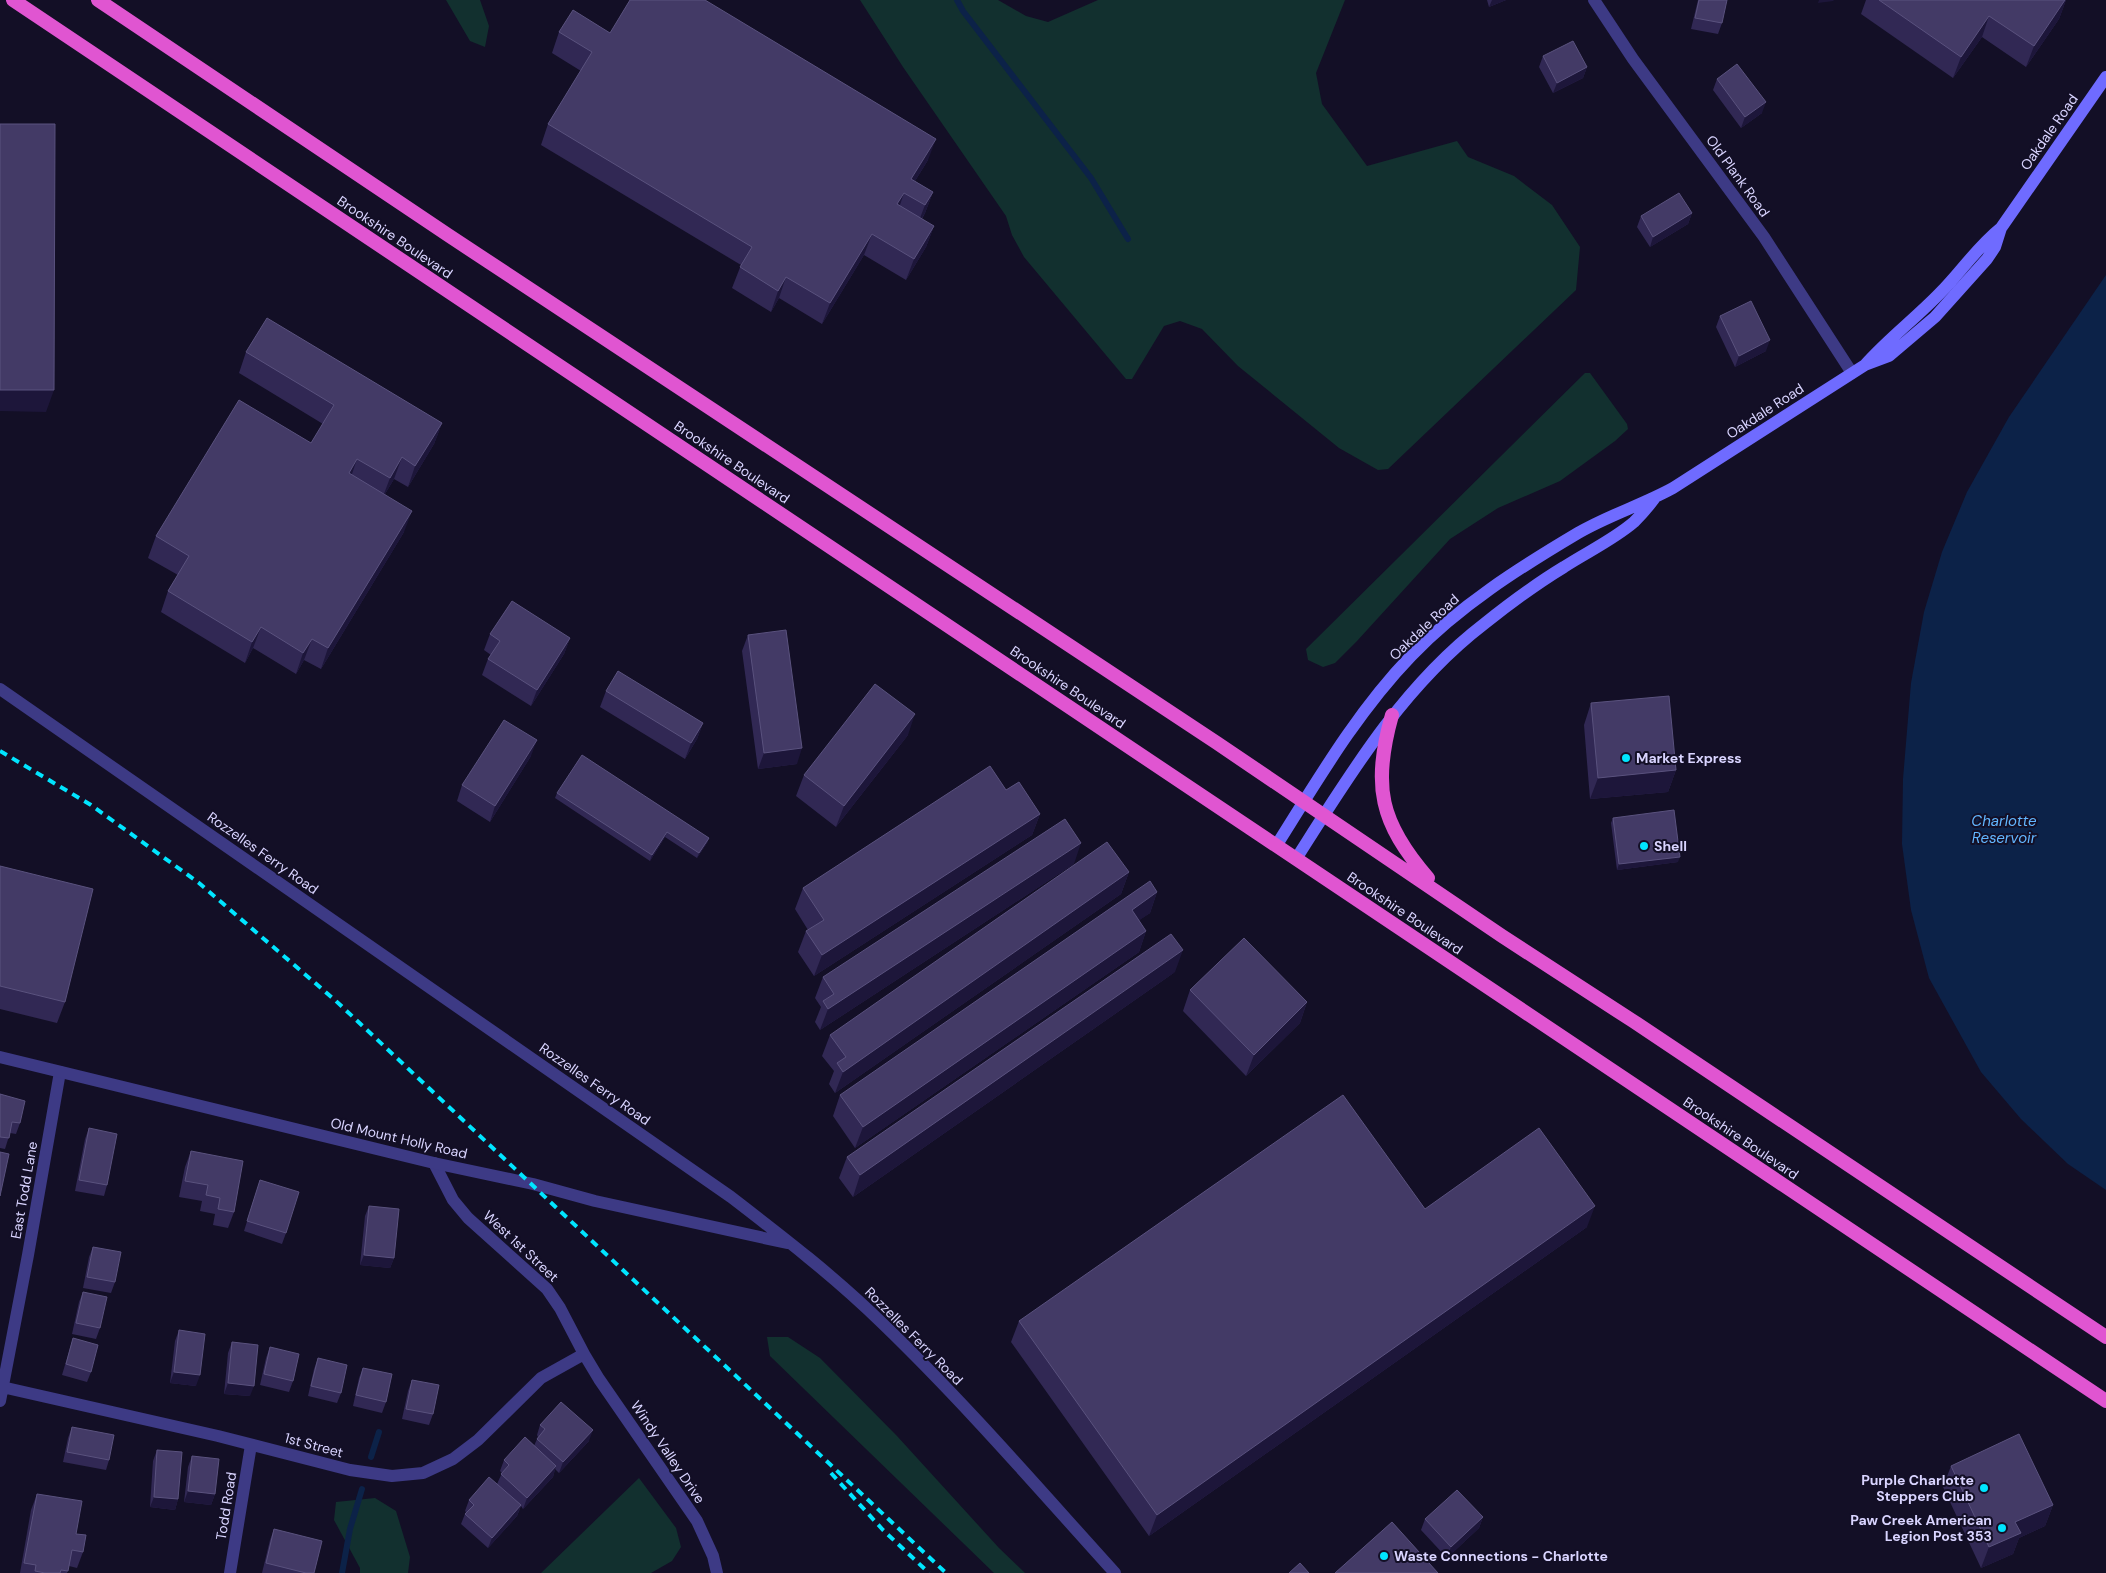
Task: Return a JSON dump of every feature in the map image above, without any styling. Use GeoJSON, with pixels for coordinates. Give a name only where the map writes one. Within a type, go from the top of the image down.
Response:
{"type":"FeatureCollection","features":[{"type":"Feature","properties":{"kind":"highway","name":"Brookshire Boulevard"},"geometry":{"type":"LineString","coordinates":[[13,0],[2106,1401]]}},
{"type":"Feature","properties":{"kind":"highway"},"geometry":{"type":"LineString","coordinates":[[98,0],[448,235],[816,476],[1305,801],[1438,890],[1502,936],[1633,1021],[2106,1337]]}},
{"type":"Feature","properties":{"kind":"highway"},"geometry":{"type":"LineString","coordinates":[[1392,715],[1382,759],[1383,784],[1389,820],[1400,843],[1438,890]]}},
{"type":"Feature","properties":{"kind":"main road","name":"Oakdale Road"},"geometry":{"type":"LineString","coordinates":[[1276,846],[1366,709],[1411,656],[1431,637],[1487,592],[1548,552],[1613,514],[1655,498],[1865,365],[1880,348],[1925,309],[1985,241],[2000,228],[2106,77]]}},
{"type":"Feature","properties":{"kind":"main road","name":"Oakdale Road"},"geometry":{"type":"LineString","coordinates":[[1296,859],[1324,814],[1392,715],[1431,671],[1482,624],[1562,568],[1622,531],[1636,520],[1655,498]]}},
{"type":"Feature","properties":{"kind":"street","name":"Old Plank Road"},"geometry":{"type":"LineString","coordinates":[[1594,0],[1634,60],[1764,237],[1852,373]]}},
{"type":"Feature","properties":{"kind":"street","name":"Rozzelles Ferry Road"},"geometry":{"type":"LineString","coordinates":[[0,689],[731,1197],[792,1244],[834,1278],[902,1342],[1115,1573]]}},
{"type":"Feature","properties":{"kind":"street","name":"Old Mount Holly Road"},"geometry":{"type":"LineString","coordinates":[[0,1057],[434,1162],[533,1184],[595,1201],[792,1244]]}},
{"type":"Feature","properties":{"kind":"street","name":"East Todd Lane"},"geometry":{"type":"LineString","coordinates":[[0,1401],[60,1072]]}},
{"type":"Feature","properties":{"kind":"street","name":"West 1st Street"},"geometry":{"type":"LineString","coordinates":[[434,1162],[454,1200],[468,1218],[547,1289],[569,1323],[584,1354]]}},
{"type":"Feature","properties":{"kind":"street","name":"1st Street"},"geometry":{"type":"LineString","coordinates":[[2,1387],[350,1470],[392,1476],[423,1473],[453,1459],[478,1440],[535,1383],[584,1354]]}},
{"type":"Feature","properties":{"kind":"street","name":"Windy Valley Drive"},"geometry":{"type":"LineString","coordinates":[[584,1354],[697,1521],[713,1556],[717,1573]]}},
{"type":"Feature","properties":{"kind":"street","name":"Todd Road"},"geometry":{"type":"LineString","coordinates":[[230,1573],[251,1445]]}},
{"type":"Feature","properties":{"kind":"green space"},"geometry":{"type":"Polygon","coordinates":[[[446,0],[480,0],[489,26],[485,47],[470,41],[446,0]]]}},
{"type":"Feature","properties":{"kind":"green space"},"geometry":{"type":"Polygon","coordinates":[[[860,0],[998,0],[1026,16],[1048,22],[1098,0],[1345,0],[1316,73],[1322,104],[1367,166],[1457,141],[1468,157],[1514,176],[1552,205],[1580,247],[1576,290],[1388,469],[1378,470],[1339,448],[1238,366],[1202,329],[1180,321],[1164,326],[1132,379],[1126,379],[1024,257],[1012,235],[1006,216],[903,67],[860,0]]]}},
{"type":"Feature","properties":{"kind":"green space"},"geometry":{"type":"Polygon","coordinates":[[[1585,373],[1590,373],[1627,424],[1628,429],[1615,441],[1560,481],[1498,508],[1450,539],[1335,663],[1323,667],[1308,660],[1306,649],[1585,373]]]}},
{"type":"Feature","properties":{"kind":"green space"},"geometry":{"type":"Polygon","coordinates":[[[767,1337],[788,1337],[820,1358],[897,1436],[999,1548],[1025,1573],[994,1573],[770,1356],[767,1337]]]}},
{"type":"Feature","properties":{"kind":"green space"},"geometry":{"type":"Polygon","coordinates":[[[639,1478],[676,1528],[681,1547],[672,1561],[651,1573],[541,1573],[639,1478]]]}},
{"type":"Feature","properties":{"kind":"green space"},"geometry":{"type":"Polygon","coordinates":[[[375,1498],[396,1511],[410,1557],[408,1573],[360,1573],[360,1568],[334,1520],[336,1502],[375,1498]]]}},
{"type":"Feature","properties":{"kind":"water","name":"Charlotte Reservoir"},"geometry":{"type":"Polygon","coordinates":[[[2106,275],[2106,1190],[2068,1164],[2021,1119],[1981,1072],[1929,978],[1911,910],[1902,844],[1903,779],[1911,683],[1924,612],[1942,552],[1967,492],[2009,417],[2106,275]]]}},
{"type":"Feature","properties":{"kind":"building"},"geometry":{"type":"Polygon","coordinates":[[[630,0],[705,0],[936,139],[911,179],[933,192],[925,205],[904,193],[897,204],[934,226],[914,259],[872,234],[830,303],[786,277],[778,291],[740,267],[752,247],[548,124],[592,52],[559,32],[573,10],[610,33],[630,0]]]}},
{"type":"Feature","properties":{"kind":"building"},"geometry":{"type":"Polygon","coordinates":[[[1699,0],[1727,0],[1722,23],[1695,18],[1699,0]]]}},
{"type":"Feature","properties":{"kind":"building"},"geometry":{"type":"Polygon","coordinates":[[[1879,0],[2065,0],[2034,46],[1989,16],[1961,57],[1879,0]]]}},
{"type":"Feature","properties":{"kind":"building"},"geometry":{"type":"Polygon","coordinates":[[[1573,41],[1587,67],[1557,83],[1543,56],[1573,41]]]}},
{"type":"Feature","properties":{"kind":"building"},"geometry":{"type":"Polygon","coordinates":[[[1737,64],[1766,102],[1745,117],[1717,79],[1737,64]]]}},
{"type":"Feature","properties":{"kind":"building"},"geometry":{"type":"Polygon","coordinates":[[[0,124],[55,124],[54,390],[0,390],[0,124]]]}},
{"type":"Feature","properties":{"kind":"building"},"geometry":{"type":"Polygon","coordinates":[[[1679,193],[1692,213],[1653,237],[1641,216],[1679,193]]]}},
{"type":"Feature","properties":{"kind":"building"},"geometry":{"type":"Polygon","coordinates":[[[1751,301],[1770,340],[1739,356],[1720,316],[1751,301]]]}},
{"type":"Feature","properties":{"kind":"building"},"geometry":{"type":"Polygon","coordinates":[[[267,318],[442,423],[415,466],[402,457],[390,478],[357,459],[349,473],[412,511],[328,648],[312,639],[303,653],[261,627],[252,642],[168,591],[189,556],[156,536],[239,400],[311,443],[334,405],[246,352],[267,318]]]}},
{"type":"Feature","properties":{"kind":"building"},"geometry":{"type":"Polygon","coordinates":[[[512,601],[570,638],[537,690],[488,659],[500,641],[490,634],[512,601]]]}},
{"type":"Feature","properties":{"kind":"building"},"geometry":{"type":"Polygon","coordinates":[[[786,630],[802,748],[764,753],[748,635],[786,630]]]}},
{"type":"Feature","properties":{"kind":"building"},"geometry":{"type":"Polygon","coordinates":[[[618,671],[703,723],[691,743],[606,691],[618,671]]]}},
{"type":"Feature","properties":{"kind":"building"},"geometry":{"type":"Polygon","coordinates":[[[875,684],[915,714],[844,806],[804,775],[875,684]]]}},
{"type":"Feature","properties":{"kind":"building","name":"Market Express"},"geometry":{"type":"Polygon","coordinates":[[[1669,696],[1676,770],[1598,778],[1591,703],[1669,696]]]}},
{"type":"Feature","properties":{"kind":"building"},"geometry":{"type":"Polygon","coordinates":[[[504,720],[537,740],[495,806],[462,785],[504,720]]]}},
{"type":"Feature","properties":{"kind":"building"},"geometry":{"type":"Polygon","coordinates":[[[582,755],[709,838],[699,853],[667,832],[652,855],[557,793],[582,755]]]}},
{"type":"Feature","properties":{"kind":"building"},"geometry":{"type":"Polygon","coordinates":[[[990,766],[1006,790],[1019,782],[1040,814],[822,955],[806,931],[824,920],[803,888],[990,766]]]}},
{"type":"Feature","properties":{"kind":"building"},"geometry":{"type":"Polygon","coordinates":[[[1674,810],[1680,857],[1619,864],[1613,818],[1674,810]]]}},
{"type":"Feature","properties":{"kind":"building"},"geometry":{"type":"Polygon","coordinates":[[[1065,819],[1081,843],[828,1009],[823,1001],[834,994],[823,977],[1065,819]]]}},
{"type":"Feature","properties":{"kind":"building"},"geometry":{"type":"Polygon","coordinates":[[[1107,842],[1129,872],[843,1072],[837,1063],[846,1057],[830,1035],[1107,842]]]}},
{"type":"Feature","properties":{"kind":"building"},"geometry":{"type":"Polygon","coordinates":[[[0,866],[93,889],[65,1002],[0,986],[0,866]]]}},
{"type":"Feature","properties":{"kind":"building"},"geometry":{"type":"Polygon","coordinates":[[[1150,881],[1157,892],[1132,910],[1146,931],[863,1127],[840,1095],[1150,881]]]}},
{"type":"Feature","properties":{"kind":"building"},"geometry":{"type":"Polygon","coordinates":[[[1171,934],[1183,950],[860,1175],[847,1157],[1171,934]]]}},
{"type":"Feature","properties":{"kind":"building"},"geometry":{"type":"Polygon","coordinates":[[[1244,938],[1307,1002],[1254,1055],[1190,990],[1244,938]]]}},
{"type":"Feature","properties":{"kind":"building"},"geometry":{"type":"Polygon","coordinates":[[[0,1094],[25,1101],[20,1123],[12,1122],[9,1138],[0,1137],[0,1094]]]}},
{"type":"Feature","properties":{"kind":"building"},"geometry":{"type":"Polygon","coordinates":[[[1343,1095],[1425,1209],[1539,1128],[1595,1206],[1157,1515],[1019,1321],[1343,1095]]]}},
{"type":"Feature","properties":{"kind":"building"},"geometry":{"type":"Polygon","coordinates":[[[89,1128],[117,1134],[107,1185],[79,1180],[89,1128]]]}},
{"type":"Feature","properties":{"kind":"building"},"geometry":{"type":"Polygon","coordinates":[[[191,1151],[243,1161],[234,1212],[218,1209],[220,1198],[206,1195],[208,1185],[185,1181],[191,1151]]]}},
{"type":"Feature","properties":{"kind":"building"},"geometry":{"type":"Polygon","coordinates":[[[0,1152],[9,1154],[0,1196],[0,1152]]]}},
{"type":"Feature","properties":{"kind":"building"},"geometry":{"type":"Polygon","coordinates":[[[260,1180],[299,1192],[286,1233],[247,1221],[260,1180]]]}},
{"type":"Feature","properties":{"kind":"building"},"geometry":{"type":"Polygon","coordinates":[[[369,1206],[399,1209],[394,1258],[364,1255],[369,1206]]]}},
{"type":"Feature","properties":{"kind":"building"},"geometry":{"type":"Polygon","coordinates":[[[93,1247],[121,1252],[115,1282],[87,1277],[93,1247]]]}},
{"type":"Feature","properties":{"kind":"building"},"geometry":{"type":"Polygon","coordinates":[[[83,1292],[107,1297],[100,1328],[76,1323],[83,1292]]]}},
{"type":"Feature","properties":{"kind":"building"},"geometry":{"type":"Polygon","coordinates":[[[179,1330],[205,1334],[200,1375],[174,1372],[179,1330]]]}},
{"type":"Feature","properties":{"kind":"building"},"geometry":{"type":"Polygon","coordinates":[[[73,1338],[98,1345],[91,1372],[66,1364],[73,1338]]]}},
{"type":"Feature","properties":{"kind":"building"},"geometry":{"type":"Polygon","coordinates":[[[232,1342],[258,1345],[254,1386],[228,1383],[232,1342]]]}},
{"type":"Feature","properties":{"kind":"building"},"geometry":{"type":"Polygon","coordinates":[[[270,1347],[299,1354],[293,1381],[264,1374],[270,1347]]]}},
{"type":"Feature","properties":{"kind":"building"},"geometry":{"type":"Polygon","coordinates":[[[318,1358],[347,1365],[341,1393],[311,1386],[318,1358]]]}},
{"type":"Feature","properties":{"kind":"building"},"geometry":{"type":"Polygon","coordinates":[[[363,1368],[392,1374],[386,1402],[356,1395],[363,1368]]]}},
{"type":"Feature","properties":{"kind":"building"},"geometry":{"type":"Polygon","coordinates":[[[412,1380],[439,1385],[433,1414],[406,1409],[412,1380]]]}},
{"type":"Feature","properties":{"kind":"building"},"geometry":{"type":"Polygon","coordinates":[[[561,1402],[593,1430],[563,1462],[537,1439],[545,1429],[540,1425],[561,1402]]]}},
{"type":"Feature","properties":{"kind":"building"},"geometry":{"type":"Polygon","coordinates":[[[72,1427],[114,1435],[109,1460],[67,1452],[72,1427]]]}},
{"type":"Feature","properties":{"kind":"building"},"geometry":{"type":"Polygon","coordinates":[[[2019,1434],[2053,1505],[2015,1522],[2021,1533],[1989,1547],[1951,1466],[2019,1434]]]}},
{"type":"Feature","properties":{"kind":"building"},"geometry":{"type":"Polygon","coordinates":[[[525,1437],[556,1466],[527,1498],[501,1474],[509,1465],[504,1460],[525,1437]]]}},
{"type":"Feature","properties":{"kind":"building"},"geometry":{"type":"Polygon","coordinates":[[[157,1450],[182,1452],[178,1499],[154,1497],[157,1450]]]}},
{"type":"Feature","properties":{"kind":"building"},"geometry":{"type":"Polygon","coordinates":[[[192,1456],[219,1459],[215,1494],[188,1491],[192,1456]]]}},
{"type":"Feature","properties":{"kind":"building"},"geometry":{"type":"Polygon","coordinates":[[[489,1477],[521,1505],[492,1538],[465,1514],[474,1505],[469,1500],[489,1477]]]}},
{"type":"Feature","properties":{"kind":"building"},"geometry":{"type":"Polygon","coordinates":[[[1457,1490],[1483,1517],[1451,1547],[1425,1519],[1457,1490]]]}},
{"type":"Feature","properties":{"kind":"building"},"geometry":{"type":"Polygon","coordinates":[[[37,1494],[82,1501],[76,1534],[86,1535],[83,1552],[72,1550],[68,1571],[61,1570],[60,1573],[45,1573],[35,1571],[36,1565],[24,1563],[37,1494]]]}},
{"type":"Feature","properties":{"kind":"building"},"geometry":{"type":"Polygon","coordinates":[[[1392,1522],[1438,1573],[1335,1573],[1392,1522]]]}},
{"type":"Feature","properties":{"kind":"building"},"geometry":{"type":"Polygon","coordinates":[[[274,1529],[322,1541],[314,1573],[306,1573],[266,1563],[274,1529]]]}},
{"type":"Feature","properties":{"kind":"building"},"geometry":{"type":"Polygon","coordinates":[[[1300,1563],[1309,1573],[1289,1573],[1300,1563]]]}},
{"type":"Feature","properties":{"kind":"waterway"},"geometry":{"type":"LineString","coordinates":[[957,0],[963,11],[1091,178],[1128,239]]}},
{"type":"Feature","properties":{"kind":"waterway"},"geometry":{"type":"LineString","coordinates":[[371,1457],[379,1432]]}},
{"type":"Feature","properties":{"kind":"waterway"},"geometry":{"type":"LineString","coordinates":[[342,1573],[350,1529],[362,1489]]}},
{"type":"Feature","properties":{"kind":"railway"},"geometry":{"type":"LineString","coordinates":[[0,751],[91,805],[199,883],[336,1001],[946,1573]]}},
{"type":"Feature","properties":{"kind":"railway"},"geometry":{"type":"LineString","coordinates":[[831,1473],[883,1530],[929,1573]]}},
{"type":"Feature","properties":{"kind":"place","name":"Market Express"},"geometry":{"type":"Point","coordinates":[1626,758]}},
{"type":"Feature","properties":{"kind":"place","name":"Shell"},"geometry":{"type":"Point","coordinates":[1644,846]}},
{"type":"Feature","properties":{"kind":"place","name":"Purple Charlotte Steppers Club"},"geometry":{"type":"Point","coordinates":[1984,1488]}},
{"type":"Feature","properties":{"kind":"place","name":"Paw Creek American Legion Post 353"},"geometry":{"type":"Point","coordinates":[2002,1528]}},
{"type":"Feature","properties":{"kind":"place","name":"Waste Connections - Charlotte"},"geometry":{"type":"Point","coordinates":[1384,1556]}}]}
